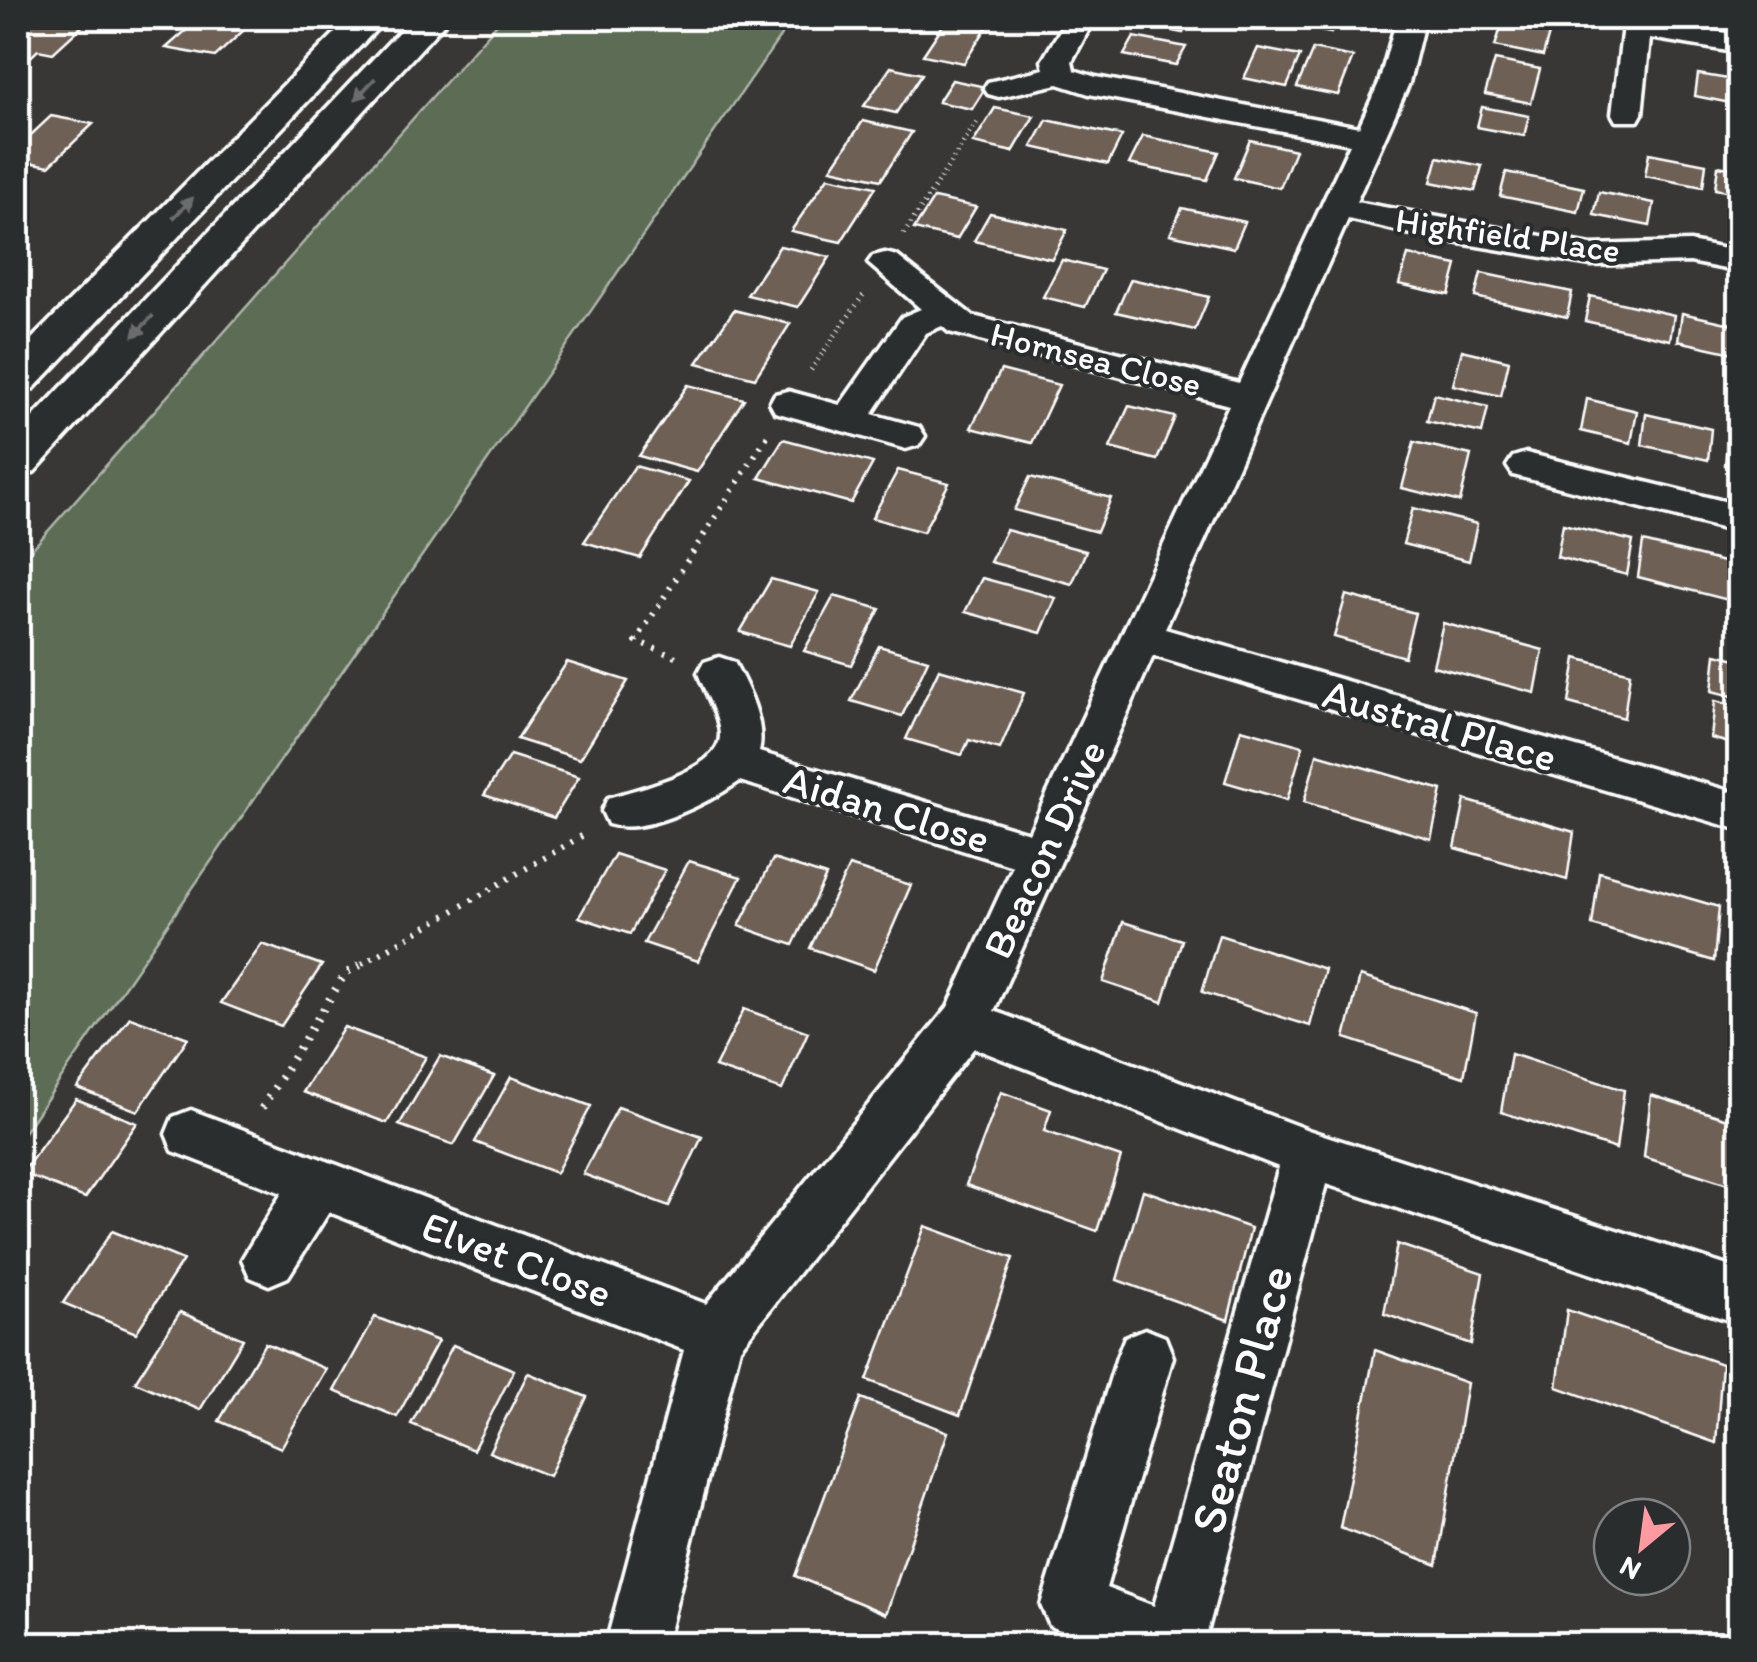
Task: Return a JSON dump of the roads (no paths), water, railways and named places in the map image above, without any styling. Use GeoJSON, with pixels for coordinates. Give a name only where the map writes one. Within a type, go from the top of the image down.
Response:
{"type":"FeatureCollection","features":[{"type":"Feature","properties":{"kind":"highway"},"geometry":{"type":"LineString","coordinates":[[18,378],[369,18]]}},
{"type":"Feature","properties":{"kind":"highway"},"geometry":{"type":"LineString","coordinates":[[18,461],[432,18]]}},
{"type":"Feature","properties":{"kind":"street"},"geometry":{"type":"LineString","coordinates":[[1060,76],[1057,61],[1081,18]]}},
{"type":"Feature","properties":{"kind":"street","name":"Beacon Drive"},"geometry":{"type":"LineString","coordinates":[[636,1644],[716,1335],[965,1022],[1394,83],[1411,18]]}},
{"type":"Feature","properties":{"kind":"street"},"geometry":{"type":"LineString","coordinates":[[1626,114],[1637,22],[1740,44]]}},
{"type":"Feature","properties":{"kind":"street"},"geometry":{"type":"LineString","coordinates":[[998,88],[1060,76],[1369,138]]}},
{"type":"Feature","properties":{"kind":"street","name":"Highfield Place"},"geometry":{"type":"LineString","coordinates":[[1337,207],[1424,227],[1590,254],[1690,252],[1740,262]]}},
{"type":"Feature","properties":{"kind":"street","name":"Hornsea Close"},"geometry":{"type":"LineString","coordinates":[[885,264],[962,324],[1250,398]]}},
{"type":"Feature","properties":{"kind":"street","name":"Hornsea Close"},"geometry":{"type":"LineString","coordinates":[[849,420],[914,326],[946,312]]}},
{"type":"Feature","properties":{"kind":"street"},"geometry":{"type":"LineString","coordinates":[[788,403],[906,436]]}},
{"type":"Feature","properties":{"kind":"street"},"geometry":{"type":"LineString","coordinates":[[1526,465],[1740,519]]}},
{"type":"Feature","properties":{"kind":"street","name":"Austral Place"},"geometry":{"type":"LineString","coordinates":[[1140,637],[1740,812]]}},
{"type":"Feature","properties":{"kind":"street","name":"Aidan Close"},"geometry":{"type":"LineString","coordinates":[[624,811],[691,791],[734,762],[742,734],[719,673]]}},
{"type":"Feature","properties":{"kind":"street","name":"Aidan Close"},"geometry":{"type":"LineString","coordinates":[[734,762],[1040,856]]}},
{"type":"Feature","properties":{"kind":"street"},"geometry":{"type":"LineString","coordinates":[[965,1022],[1308,1154],[1740,1298]]}},
{"type":"Feature","properties":{"kind":"street","name":"Elvet Close"},"geometry":{"type":"LineString","coordinates":[[191,1134],[716,1335]]}},
{"type":"Feature","properties":{"kind":"street","name":"Seaton Place"},"geometry":{"type":"LineString","coordinates":[[1145,1356],[1071,1604],[1174,1644],[1308,1154]]}},
{"type":"Feature","properties":{"kind":"street"},"geometry":{"type":"LineString","coordinates":[[270,1260],[318,1183]]}}]}
